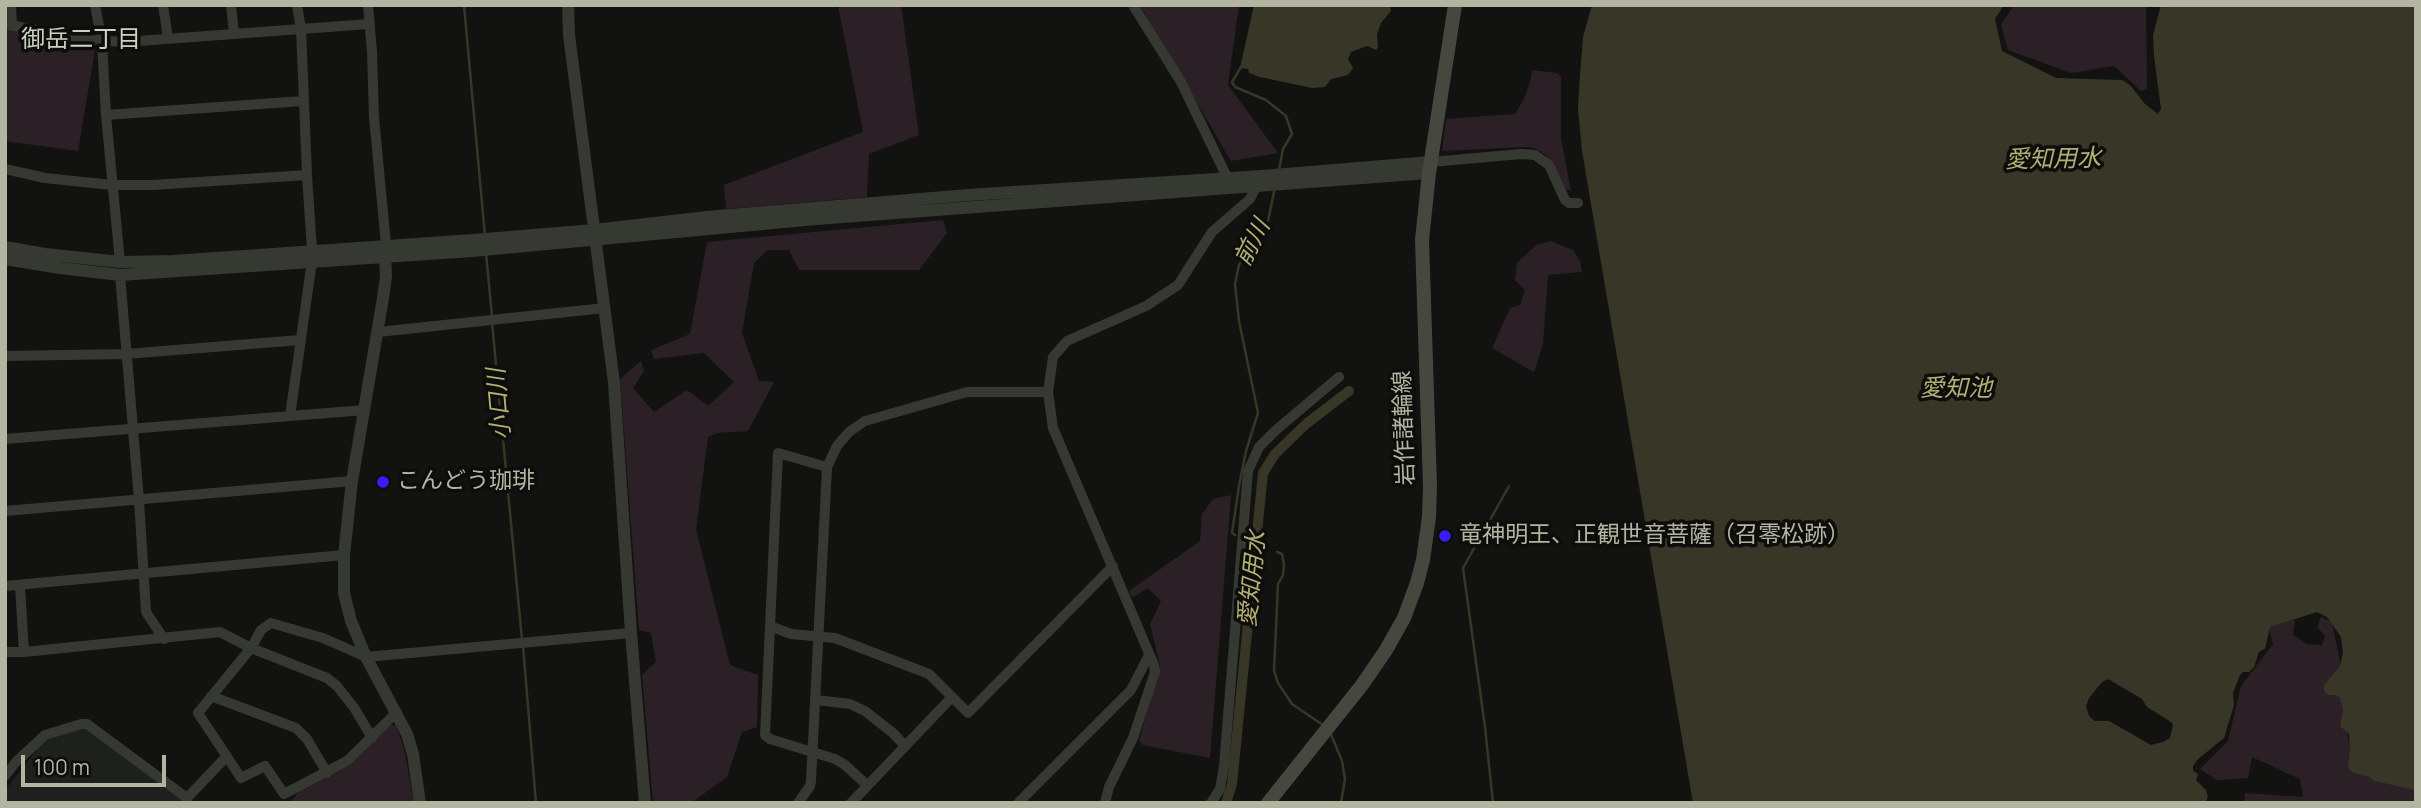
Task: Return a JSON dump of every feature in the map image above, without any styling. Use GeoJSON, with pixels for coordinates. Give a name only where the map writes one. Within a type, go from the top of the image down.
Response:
{"type":"FeatureCollection","features":[{"type":"Feature","properties":{"kind":"main road","name":"岩作諸輪線"},"geometry":{"type":"LineString","coordinates":[[1268,803],[1379,662],[1397,633],[1417,583],[1425,549],[1430,486],[1422,240],[1455,5]]}},
{"type":"Feature","properties":{"kind":"street"},"geometry":{"type":"LineString","coordinates":[[11,5],[9,25],[102,42],[369,24]]}},
{"type":"Feature","properties":{"kind":"street"},"geometry":{"type":"LineString","coordinates":[[95,5],[102,42],[146,612],[164,639]]}},
{"type":"Feature","properties":{"kind":"street"},"geometry":{"type":"LineString","coordinates":[[163,5],[168,38]]}},
{"type":"Feature","properties":{"kind":"street"},"geometry":{"type":"LineString","coordinates":[[231,5],[234,33]]}},
{"type":"Feature","properties":{"kind":"street"},"geometry":{"type":"LineString","coordinates":[[289,416],[312,256],[297,5]]}},
{"type":"Feature","properties":{"kind":"street"},"geometry":{"type":"LineString","coordinates":[[368,5],[386,276],[352,481],[344,593],[351,621],[366,657],[407,734],[420,803]]}},
{"type":"Feature","properties":{"kind":"street"},"geometry":{"type":"LineString","coordinates":[[568,5],[569,35],[614,383],[645,803]]}},
{"type":"Feature","properties":{"kind":"street"},"geometry":{"type":"LineString","coordinates":[[1132,5],[1181,82],[1227,177]]}},
{"type":"Feature","properties":{"kind":"street"},"geometry":{"type":"LineString","coordinates":[[106,115],[303,101]]}},
{"type":"Feature","properties":{"kind":"street"},"geometry":{"type":"LineString","coordinates":[[5,259],[60,268],[120,269],[473,246],[1256,187],[1430,168],[1521,154],[1535,155],[1549,165],[1565,200],[1578,203]]}},
{"type":"Feature","properties":{"kind":"street"},"geometry":{"type":"LineString","coordinates":[[594,235],[707,217],[831,206],[1227,177],[1430,168]]}},
{"type":"Feature","properties":{"kind":"street"},"geometry":{"type":"LineString","coordinates":[[5,169],[44,178],[112,185],[307,175]]}},
{"type":"Feature","properties":{"kind":"street"},"geometry":{"type":"LineString","coordinates":[[1105,803],[1133,738],[1155,672],[1113,566],[1053,428],[1048,392],[1053,357],[1067,341],[1166,295],[1187,274],[1212,232],[1250,199],[1256,187]]}},
{"type":"Feature","properties":{"kind":"street"},"geometry":{"type":"LineString","coordinates":[[5,247],[120,269]]}},
{"type":"Feature","properties":{"kind":"street"},"geometry":{"type":"LineString","coordinates":[[378,332],[605,308]]}},
{"type":"Feature","properties":{"kind":"street"},"geometry":{"type":"LineString","coordinates":[[5,356],[125,354],[300,340]]}},
{"type":"Feature","properties":{"kind":"street"},"geometry":{"type":"LineString","coordinates":[[1211,803],[1220,789],[1224,766],[1248,471],[1259,447],[1339,377]]}},
{"type":"Feature","properties":{"kind":"street"},"geometry":{"type":"LineString","coordinates":[[798,803],[810,786],[814,754],[817,636],[827,467],[837,446],[849,432],[865,421],[967,392],[1048,392]]}},
{"type":"Feature","properties":{"kind":"street"},"geometry":{"type":"LineString","coordinates":[[5,439],[365,411]]}},
{"type":"Feature","properties":{"kind":"street"},"geometry":{"type":"LineString","coordinates":[[827,467],[778,453],[765,734],[770,739],[835,759],[867,785]]}},
{"type":"Feature","properties":{"kind":"street"},"geometry":{"type":"LineString","coordinates":[[5,510],[352,481]]}},
{"type":"Feature","properties":{"kind":"street"},"geometry":{"type":"LineString","coordinates":[[5,586],[345,555]]}},
{"type":"Feature","properties":{"kind":"street"},"geometry":{"type":"LineString","coordinates":[[770,626],[791,634],[835,638],[929,674],[968,713],[1113,566]]}},
{"type":"Feature","properties":{"kind":"street"},"geometry":{"type":"LineString","coordinates":[[20,586],[24,652]]}},
{"type":"Feature","properties":{"kind":"street"},"geometry":{"type":"LineString","coordinates":[[397,712],[347,761],[284,794],[265,766],[241,778],[198,713],[251,648],[261,630],[271,623],[323,638],[366,657],[631,633]]}},
{"type":"Feature","properties":{"kind":"street"},"geometry":{"type":"LineString","coordinates":[[5,652],[220,632],[251,648],[327,678],[349,701],[372,738]]}},
{"type":"Feature","properties":{"kind":"street"},"geometry":{"type":"LineString","coordinates":[[1018,803],[1131,690],[1149,655]]}},
{"type":"Feature","properties":{"kind":"street"},"geometry":{"type":"LineString","coordinates":[[211,696],[296,728],[307,739],[327,773]]}},
{"type":"Feature","properties":{"kind":"street"},"geometry":{"type":"LineString","coordinates":[[851,803],[952,697]]}},
{"type":"Feature","properties":{"kind":"street"},"geometry":{"type":"LineString","coordinates":[[816,700],[850,704],[865,711],[893,733],[905,747]]}},
{"type":"Feature","properties":{"kind":"street"},"geometry":{"type":"LineString","coordinates":[[5,776],[45,735],[81,724],[87,724],[187,798],[227,756]]}},
{"type":"Feature","properties":{"kind":"shaded area"},"geometry":{"type":"Polygon","coordinates":[[[838,5],[901,5],[919,135],[869,154],[867,197],[726,209],[724,185],[863,132],[838,5]]]}},
{"type":"Feature","properties":{"kind":"shaded area"},"geometry":{"type":"Polygon","coordinates":[[[1140,5],[1239,5],[1228,85],[1278,153],[1231,161],[1140,5]]]}},
{"type":"Feature","properties":{"kind":"shaded area"},"geometry":{"type":"Polygon","coordinates":[[[2014,5],[2146,5],[2147,89],[2141,91],[2114,66],[2071,73],[2008,50],[2001,25],[2014,5]]]}},
{"type":"Feature","properties":{"kind":"shaded area"},"geometry":{"type":"Polygon","coordinates":[[[5,27],[96,44],[78,151],[5,141],[5,27]]]}},
{"type":"Feature","properties":{"kind":"shaded area"},"geometry":{"type":"Polygon","coordinates":[[[1532,70],[1557,73],[1561,77],[1561,138],[1571,191],[1563,188],[1546,155],[1534,148],[1442,151],[1446,119],[1515,114],[1524,99],[1532,70]]]}},
{"type":"Feature","properties":{"kind":"shaded area"},"geometry":{"type":"Polygon","coordinates":[[[943,220],[947,233],[919,270],[799,270],[789,250],[768,250],[754,263],[742,333],[759,381],[774,382],[748,431],[717,433],[708,437],[696,529],[730,665],[758,675],[757,727],[742,732],[727,777],[691,803],[653,803],[642,675],[656,662],[651,633],[639,630],[620,379],[641,361],[644,371],[633,388],[654,412],[687,390],[708,406],[734,382],[704,353],[654,359],[651,350],[690,334],[707,242],[943,220]]]}},
{"type":"Feature","properties":{"kind":"shaded area"},"geometry":{"type":"Polygon","coordinates":[[[1550,241],[1573,250],[1580,261],[1582,272],[1548,275],[1543,344],[1534,372],[1492,348],[1510,308],[1520,305],[1525,290],[1515,280],[1517,263],[1536,245],[1550,241]]]}},
{"type":"Feature","properties":{"kind":"shaded area"},"geometry":{"type":"Polygon","coordinates":[[[1231,495],[1210,758],[1143,745],[1139,741],[1160,665],[1150,624],[1161,601],[1148,588],[1132,598],[1129,591],[1200,541],[1202,514],[1213,499],[1231,495]]]}},
{"type":"Feature","properties":{"kind":"shaded area"},"geometry":{"type":"Polygon","coordinates":[[[2321,617],[2332,622],[2343,677],[2348,740],[2360,771],[2416,777],[2416,803],[2244,803],[2245,793],[2303,797],[2300,779],[2252,757],[2248,778],[2217,780],[2200,769],[2228,741],[2241,686],[2273,644],[2268,625],[2295,620],[2293,635],[2307,644],[2322,645],[2325,636],[2317,627],[2321,617]]]}},
{"type":"Feature","properties":{"kind":"shaded area"},"geometry":{"type":"Polygon","coordinates":[[[390,725],[396,726],[404,748],[414,803],[289,803],[299,792],[347,767],[390,725]]]}},
{"type":"Feature","properties":{"kind":"shaded area"},"geometry":{"type":"Polygon","coordinates":[[[85,728],[193,803],[5,803],[5,790],[47,737],[85,728]]]}},
{"type":"Feature","properties":{"kind":"water"},"geometry":{"type":"Polygon","coordinates":[[[1254,5],[1390,5],[1391,11],[1381,23],[1376,50],[1367,46],[1351,52],[1348,59],[1353,68],[1348,75],[1331,79],[1325,87],[1312,88],[1260,77],[1249,73],[1248,69],[1240,68],[1254,5]]]}},
{"type":"Feature","properties":{"kind":"water","name":"愛知池"},"geometry":{"type":"Polygon","coordinates":[[[1592,5],[2004,5],[1995,19],[2002,51],[2056,78],[2122,80],[2158,114],[2161,109],[2153,35],[2161,5],[2416,5],[2416,790],[2374,781],[2348,768],[2349,734],[2340,726],[2343,709],[2340,698],[2324,691],[2324,685],[2340,666],[2343,653],[2341,637],[2327,617],[2317,612],[2270,627],[2265,649],[2259,652],[2254,667],[2240,675],[2233,693],[2234,705],[2224,738],[2193,766],[2193,771],[2198,774],[2196,780],[2206,790],[2208,797],[2205,803],[1693,803],[1582,151],[1578,108],[1583,37],[1592,5]],[[2108,679],[2102,682],[2086,706],[2089,716],[2095,721],[2109,721],[2151,745],[2170,738],[2173,725],[2171,722],[2147,707],[2142,699],[2108,679]]]}},
{"type":"Feature","properties":{"kind":"waterway","name":"小口川"},"geometry":{"type":"LineString","coordinates":[[464,5],[485,236]]}},
{"type":"Feature","properties":{"kind":"waterway","name":"前川"},"geometry":{"type":"LineString","coordinates":[[1241,67],[1232,82],[1235,87],[1266,100],[1286,116],[1292,134],[1283,149],[1279,170]]}},
{"type":"Feature","properties":{"kind":"waterway","name":"前川"},"geometry":{"type":"LineString","coordinates":[[1235,535],[1232,533],[1239,486],[1258,413],[1239,321],[1235,284],[1239,265],[1268,221],[1275,187]]}},
{"type":"Feature","properties":{"kind":"waterway","name":"小口川"},"geometry":{"type":"LineString","coordinates":[[486,253],[492,316]]}},
{"type":"Feature","properties":{"kind":"waterway","name":"小口川"},"geometry":{"type":"LineString","coordinates":[[492,322],[522,640]]}},
{"type":"Feature","properties":{"kind":"waterway","name":"愛知用水"},"geometry":{"type":"LineString","coordinates":[[1226,803],[1232,784],[1263,473],[1275,454],[1306,424],[1349,391]]}},
{"type":"Feature","properties":{"kind":"waterway"},"geometry":{"type":"LineString","coordinates":[[1493,803],[1463,568],[1509,486]]}},
{"type":"Feature","properties":{"kind":"waterway","name":"前川"},"geometry":{"type":"LineString","coordinates":[[1277,552],[1282,554],[1284,565],[1278,584],[1274,671],[1278,683],[1292,704],[1323,725]]}},
{"type":"Feature","properties":{"kind":"waterway","name":"小口川"},"geometry":{"type":"LineString","coordinates":[[523,646],[536,803]]}},
{"type":"Feature","properties":{"kind":"waterway","name":"前川"},"geometry":{"type":"LineString","coordinates":[[1330,732],[1342,761],[1345,779],[1341,803]]}},
{"type":"Feature","properties":{"kind":"place","name":"こんどう珈琲"},"geometry":{"type":"Point","coordinates":[383,482]}},
{"type":"Feature","properties":{"kind":"place","name":"竜神明王、正観世音菩薩（召零松跡）"},"geometry":{"type":"Point","coordinates":[1445,536]}},
{"type":"Feature","properties":{"kind":"district","name":"御岳二丁目"},"geometry":{"type":"Point","coordinates":[81,40]}}]}
